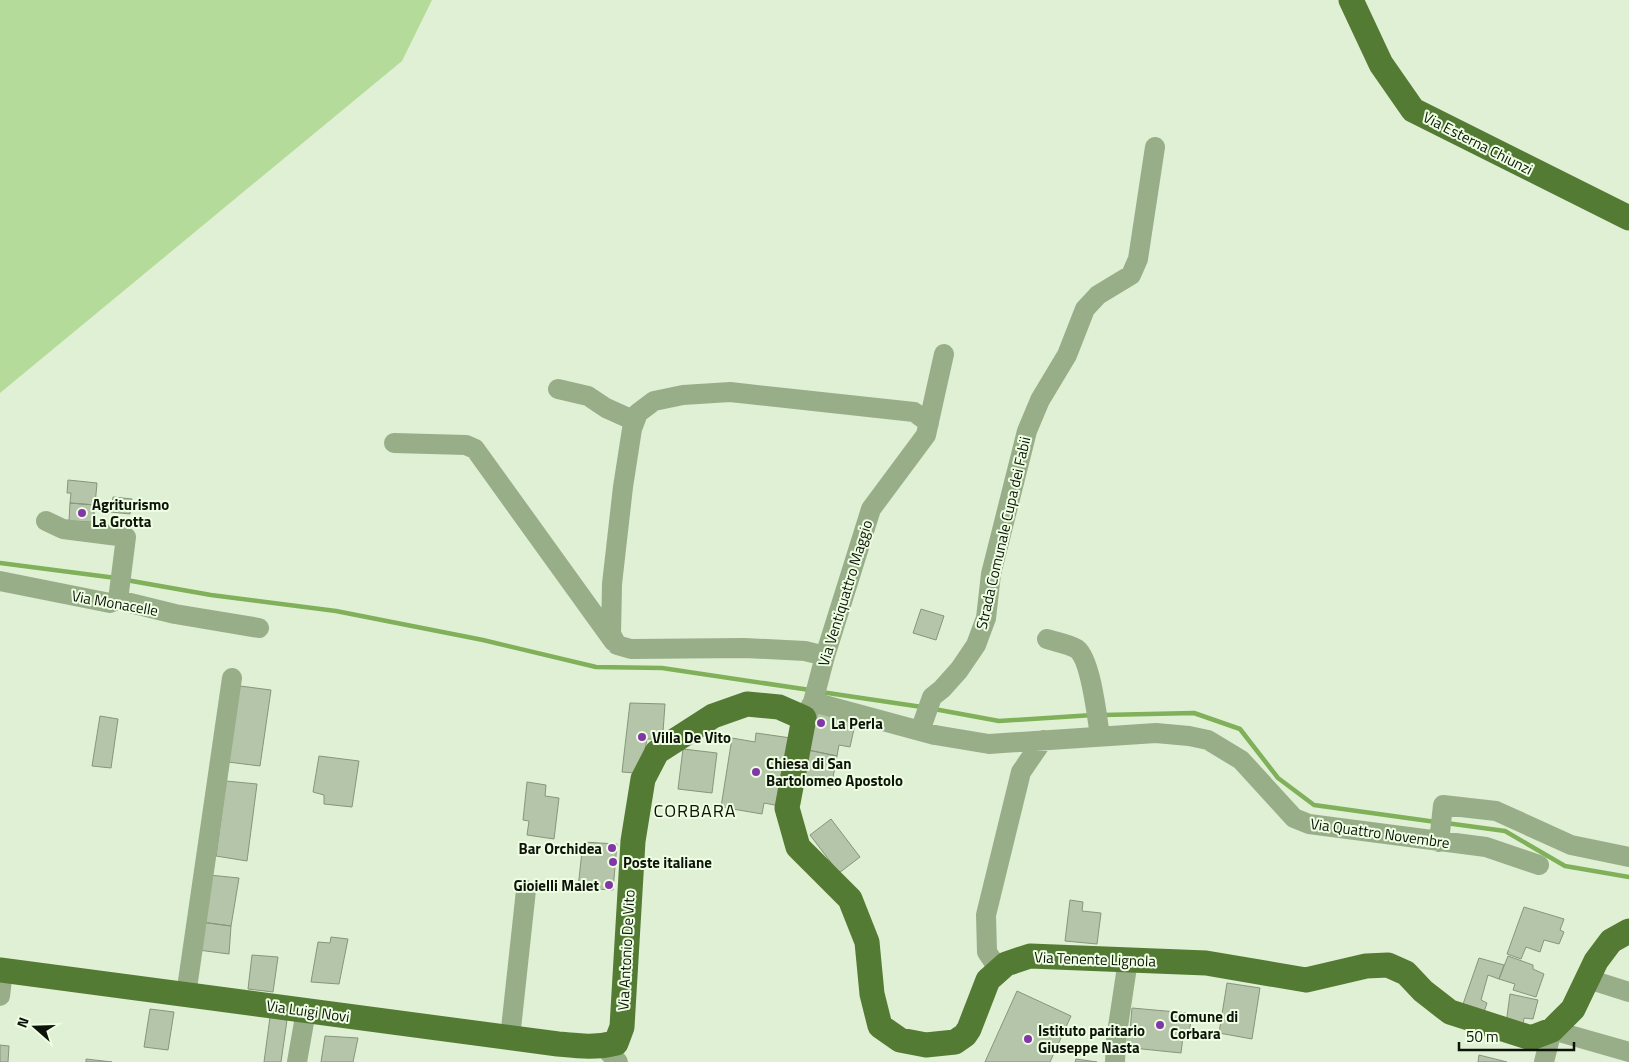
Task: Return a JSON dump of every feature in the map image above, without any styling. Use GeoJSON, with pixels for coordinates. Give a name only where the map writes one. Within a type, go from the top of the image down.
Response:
{"type":"FeatureCollection","features":[{"type":"Feature","properties":{"kind":"main road","name":"Via Esterna Chiunzi"},"geometry":{"type":"LineString","coordinates":[[1352,0],[1380,64],[1413,110],[1629,218]]}},
{"type":"Feature","properties":{"kind":"main road","name":"Via Antonio De Vito"},"geometry":{"type":"LineString","coordinates":[[601,1052],[622,1027],[633,841],[643,779],[657,752],[713,716],[747,704],[808,710]]}},
{"type":"Feature","properties":{"kind":"main road","name":"Via Tenente Lignola"},"geometry":{"type":"LineString","coordinates":[[808,710],[787,808],[798,847],[850,899],[867,942],[872,994],[880,1026],[900,1040],[926,1045],[956,1042],[969,1029],[988,980],[1006,964],[1030,956],[1206,963],[1306,980],[1366,966],[1388,965],[1406,973],[1423,991],[1450,1012],[1531,1038],[1552,1030]]}},
{"type":"Feature","properties":{"kind":"main road"},"geometry":{"type":"LineString","coordinates":[[1552,1030],[1573,1009],[1596,961],[1611,941],[1629,931]]}},
{"type":"Feature","properties":{"kind":"main road","name":"Via Luigi Novi"},"geometry":{"type":"LineString","coordinates":[[2,971],[510,1038],[601,1052]]}},
{"type":"Feature","properties":{"kind":"street","name":"Strada Comunale Cupa dei Fabii"},"geometry":{"type":"LineString","coordinates":[[920,731],[932,697],[942,689],[963,664],[976,645],[983,627],[988,605],[990,574],[1027,431],[1040,400],[1068,355],[1085,309],[1098,295],[1131,275],[1138,259],[1155,147]]}},
{"type":"Feature","properties":{"kind":"street","name":"Via Ventiquattro Maggio"},"geometry":{"type":"LineString","coordinates":[[808,710],[872,509],[926,435],[944,354]]}},
{"type":"Feature","properties":{"kind":"street"},"geometry":{"type":"LineString","coordinates":[[558,389],[588,396],[606,408],[635,421]]}},
{"type":"Feature","properties":{"kind":"street"},"geometry":{"type":"LineString","coordinates":[[614,640],[612,584],[632,429],[638,413],[654,401],[683,395],[730,392],[914,412],[929,423]]}},
{"type":"Feature","properties":{"kind":"street"},"geometry":{"type":"LineString","coordinates":[[394,443],[466,445],[475,450],[614,640],[631,649],[745,648],[805,651],[825,656]]}},
{"type":"Feature","properties":{"kind":"street"},"geometry":{"type":"LineString","coordinates":[[46,521],[63,529],[126,537],[118,600]]}},
{"type":"Feature","properties":{"kind":"street","name":"Via Monacelle"},"geometry":{"type":"LineString","coordinates":[[0,581],[110,603],[118,600],[175,614],[259,628]]}},
{"type":"Feature","properties":{"kind":"street"},"geometry":{"type":"LineString","coordinates":[[1047,639],[1076,649],[1083,657],[1098,722]]}},
{"type":"Feature","properties":{"kind":"street"},"geometry":{"type":"LineString","coordinates":[[186,995],[232,678]]}},
{"type":"Feature","properties":{"kind":"street","name":"Via Quattro Novembre"},"geometry":{"type":"LineString","coordinates":[[808,710],[989,744],[1043,740],[1098,722],[1208,740],[1241,760],[1294,818],[1309,824],[1486,847],[1539,865]]}},
{"type":"Feature","properties":{"kind":"street"},"geometry":{"type":"LineString","coordinates":[[999,970],[987,952],[986,915],[1021,772],[1043,740]]}},
{"type":"Feature","properties":{"kind":"street"},"geometry":{"type":"LineString","coordinates":[[1439,842],[1443,805],[1496,811],[1571,845],[1625,856]]}},
{"type":"Feature","properties":{"kind":"street"},"geometry":{"type":"LineString","coordinates":[[510,1038],[526,890]]}},
{"type":"Feature","properties":{"kind":"street"},"geometry":{"type":"LineString","coordinates":[[1114,1062],[1128,960]]}},
{"type":"Feature","properties":{"kind":"street"},"geometry":{"type":"LineString","coordinates":[[0,996],[2,971]]}},
{"type":"Feature","properties":{"kind":"street"},"geometry":{"type":"LineString","coordinates":[[1588,979],[1629,992]]}},
{"type":"Feature","properties":{"kind":"street"},"geometry":{"type":"LineString","coordinates":[[297,1062],[306,1011]]}},
{"type":"Feature","properties":{"kind":"street"},"geometry":{"type":"LineString","coordinates":[[1544,1062],[1552,1030],[1629,1052]]}},
{"type":"Feature","properties":{"kind":"green space"},"geometry":{"type":"Polygon","coordinates":[[[0,0],[432,0],[402,61],[0,393],[0,0]]]}},
{"type":"Feature","properties":{"kind":"building"},"geometry":{"type":"Polygon","coordinates":[[[68,480],[97,483],[95,505],[70,503],[71,493],[67,493],[68,480]]]}},
{"type":"Feature","properties":{"kind":"building"},"geometry":{"type":"Polygon","coordinates":[[[113,497],[132,499],[130,514],[111,512],[113,497]]]}},
{"type":"Feature","properties":{"kind":"building"},"geometry":{"type":"Polygon","coordinates":[[[70,503],[95,505],[93,522],[69,521],[70,503]]]}},
{"type":"Feature","properties":{"kind":"building"},"geometry":{"type":"Polygon","coordinates":[[[921,609],[944,616],[936,640],[913,633],[921,609]]]}},
{"type":"Feature","properties":{"kind":"building"},"geometry":{"type":"Polygon","coordinates":[[[240,686],[271,690],[260,766],[228,762],[240,686]]]}},
{"type":"Feature","properties":{"kind":"building","name":"Villa De Vito"},"geometry":{"type":"Polygon","coordinates":[[[630,703],[665,704],[663,732],[658,735],[658,739],[647,739],[643,760],[635,773],[622,772],[630,703]]]}},
{"type":"Feature","properties":{"kind":"building"},"geometry":{"type":"Polygon","coordinates":[[[818,711],[856,720],[850,747],[839,745],[837,756],[808,750],[818,711]]]}},
{"type":"Feature","properties":{"kind":"building"},"geometry":{"type":"Polygon","coordinates":[[[100,716],[118,719],[111,768],[92,766],[100,716]]]}},
{"type":"Feature","properties":{"kind":"building","name":"Chiesa di San Bartolomeo Apostolo"},"geometry":{"type":"Polygon","coordinates":[[[756,733],[791,738],[780,806],[764,803],[762,814],[721,807],[732,738],[755,742],[756,733]]]}},
{"type":"Feature","properties":{"kind":"building"},"geometry":{"type":"Polygon","coordinates":[[[683,749],[717,753],[712,793],[678,789],[683,749]]]}},
{"type":"Feature","properties":{"kind":"building"},"geometry":{"type":"Polygon","coordinates":[[[808,750],[837,756],[831,788],[801,782],[808,750]]]}},
{"type":"Feature","properties":{"kind":"building"},"geometry":{"type":"Polygon","coordinates":[[[319,756],[359,761],[352,807],[324,804],[324,795],[313,792],[319,756]]]}},
{"type":"Feature","properties":{"kind":"building"},"geometry":{"type":"Polygon","coordinates":[[[226,781],[257,784],[247,861],[216,856],[226,781]]]}},
{"type":"Feature","properties":{"kind":"building"},"geometry":{"type":"Polygon","coordinates":[[[527,782],[546,785],[545,796],[559,798],[554,839],[527,835],[529,821],[523,820],[527,782]]]}},
{"type":"Feature","properties":{"kind":"building"},"geometry":{"type":"Polygon","coordinates":[[[831,819],[860,857],[839,873],[810,835],[831,819]]]}},
{"type":"Feature","properties":{"kind":"building"},"geometry":{"type":"Polygon","coordinates":[[[583,842],[617,844],[613,890],[578,888],[583,842]]]}},
{"type":"Feature","properties":{"kind":"building"},"geometry":{"type":"Polygon","coordinates":[[[209,875],[239,878],[231,926],[201,922],[209,875]]]}},
{"type":"Feature","properties":{"kind":"building"},"geometry":{"type":"Polygon","coordinates":[[[1070,900],[1083,902],[1082,911],[1101,913],[1097,944],[1065,941],[1070,900]]]}},
{"type":"Feature","properties":{"kind":"building"},"geometry":{"type":"Polygon","coordinates":[[[1524,907],[1564,919],[1560,930],[1564,932],[1559,944],[1544,940],[1540,952],[1526,947],[1521,959],[1507,954],[1524,907]]]}},
{"type":"Feature","properties":{"kind":"building"},"geometry":{"type":"Polygon","coordinates":[[[201,922],[231,926],[229,954],[198,950],[201,922]]]}},
{"type":"Feature","properties":{"kind":"building"},"geometry":{"type":"Polygon","coordinates":[[[331,937],[348,939],[339,984],[311,982],[318,942],[330,943],[331,937]]]}},
{"type":"Feature","properties":{"kind":"building"},"geometry":{"type":"Polygon","coordinates":[[[252,955],[278,957],[273,992],[248,989],[252,955]]]}},
{"type":"Feature","properties":{"kind":"building"},"geometry":{"type":"Polygon","coordinates":[[[1508,956],[1533,965],[1533,969],[1544,974],[1536,997],[1513,990],[1515,984],[1499,979],[1508,956]]]}},
{"type":"Feature","properties":{"kind":"building"},"geometry":{"type":"Polygon","coordinates":[[[1479,958],[1504,965],[1499,979],[1488,975],[1481,1000],[1487,1003],[1482,1018],[1461,1010],[1479,958]]]}},
{"type":"Feature","properties":{"kind":"building"},"geometry":{"type":"Polygon","coordinates":[[[1227,983],[1260,988],[1252,1039],[1219,1033],[1227,983]]]}},
{"type":"Feature","properties":{"kind":"building","name":"Istituto paritario Giuseppe Nasta"},"geometry":{"type":"Polygon","coordinates":[[[1017,991],[1071,1016],[1050,1062],[985,1062],[1017,991]]]}},
{"type":"Feature","properties":{"kind":"building"},"geometry":{"type":"Polygon","coordinates":[[[1510,994],[1538,1000],[1533,1019],[1524,1018],[1523,1026],[1506,1024],[1510,994]]]}},
{"type":"Feature","properties":{"kind":"building","name":"Comune di Corbara"},"geometry":{"type":"Polygon","coordinates":[[[1132,1008],[1188,1013],[1187,1019],[1191,1019],[1189,1036],[1183,1036],[1181,1053],[1123,1047],[1125,1031],[1130,1031],[1132,1008]]]}},
{"type":"Feature","properties":{"kind":"building"},"geometry":{"type":"Polygon","coordinates":[[[150,1009],[174,1012],[168,1050],[144,1047],[150,1009]]]}},
{"type":"Feature","properties":{"kind":"building"},"geometry":{"type":"Polygon","coordinates":[[[270,1017],[287,1020],[281,1062],[264,1062],[270,1017]]]}},
{"type":"Feature","properties":{"kind":"building"},"geometry":{"type":"Polygon","coordinates":[[[325,1036],[358,1038],[353,1062],[321,1062],[325,1036]]]}},
{"type":"Feature","properties":{"kind":"building"},"geometry":{"type":"Polygon","coordinates":[[[0,1045],[9,1046],[8,1062],[0,1062],[0,1045]]]}},
{"type":"Feature","properties":{"kind":"building"},"geometry":{"type":"Polygon","coordinates":[[[1479,1055],[1507,1062],[1478,1062],[1479,1055]]]}},
{"type":"Feature","properties":{"kind":"building"},"geometry":{"type":"Polygon","coordinates":[[[86,1059],[112,1062],[86,1062],[86,1059]]]}},
{"type":"Feature","properties":{"kind":"building"},"geometry":{"type":"Polygon","coordinates":[[[1076,1059],[1097,1062],[1075,1062],[1076,1059]]]}},
{"type":"Feature","properties":{"kind":"waterway"},"geometry":{"type":"LineString","coordinates":[[0,563],[116,578]]}},
{"type":"Feature","properties":{"kind":"waterway"},"geometry":{"type":"LineString","coordinates":[[126,580],[211,595],[336,611],[483,640],[596,667],[662,668],[810,690]]}},
{"type":"Feature","properties":{"kind":"waterway"},"geometry":{"type":"LineString","coordinates":[[821,692],[922,707]]}},
{"type":"Feature","properties":{"kind":"waterway"},"geometry":{"type":"LineString","coordinates":[[934,709],[999,721],[1093,715]]}},
{"type":"Feature","properties":{"kind":"waterway"},"geometry":{"type":"LineString","coordinates":[[1103,715],[1194,713],[1240,729],[1278,778],[1314,805],[1436,822]]}},
{"type":"Feature","properties":{"kind":"waterway"},"geometry":{"type":"LineString","coordinates":[[1446,823],[1505,831],[1565,866],[1629,877]]}},
{"type":"Feature","properties":{"kind":"place","name":"Agriturismo La Grotta"},"geometry":{"type":"Point","coordinates":[82,513]}},
{"type":"Feature","properties":{"kind":"place","name":"La Perla"},"geometry":{"type":"Point","coordinates":[821,723]}},
{"type":"Feature","properties":{"kind":"place","name":"Villa De Vito"},"geometry":{"type":"Point","coordinates":[642,737]}},
{"type":"Feature","properties":{"kind":"place","name":"Chiesa di San Bartolomeo Apostolo"},"geometry":{"type":"Point","coordinates":[756,772]}},
{"type":"Feature","properties":{"kind":"place","name":"Bar Orchidea"},"geometry":{"type":"Point","coordinates":[612,848]}},
{"type":"Feature","properties":{"kind":"place","name":"Poste italiane"},"geometry":{"type":"Point","coordinates":[613,862]}},
{"type":"Feature","properties":{"kind":"place","name":"Gioielli Malet"},"geometry":{"type":"Point","coordinates":[609,885]}},
{"type":"Feature","properties":{"kind":"place","name":"Comune di Corbara"},"geometry":{"type":"Point","coordinates":[1160,1025]}},
{"type":"Feature","properties":{"kind":"place","name":"Istituto paritario Giuseppe Nasta"},"geometry":{"type":"Point","coordinates":[1028,1039]}},
{"type":"Feature","properties":{"kind":"district","name":"CORBARA"},"geometry":{"type":"Point","coordinates":[695,810]}}]}
